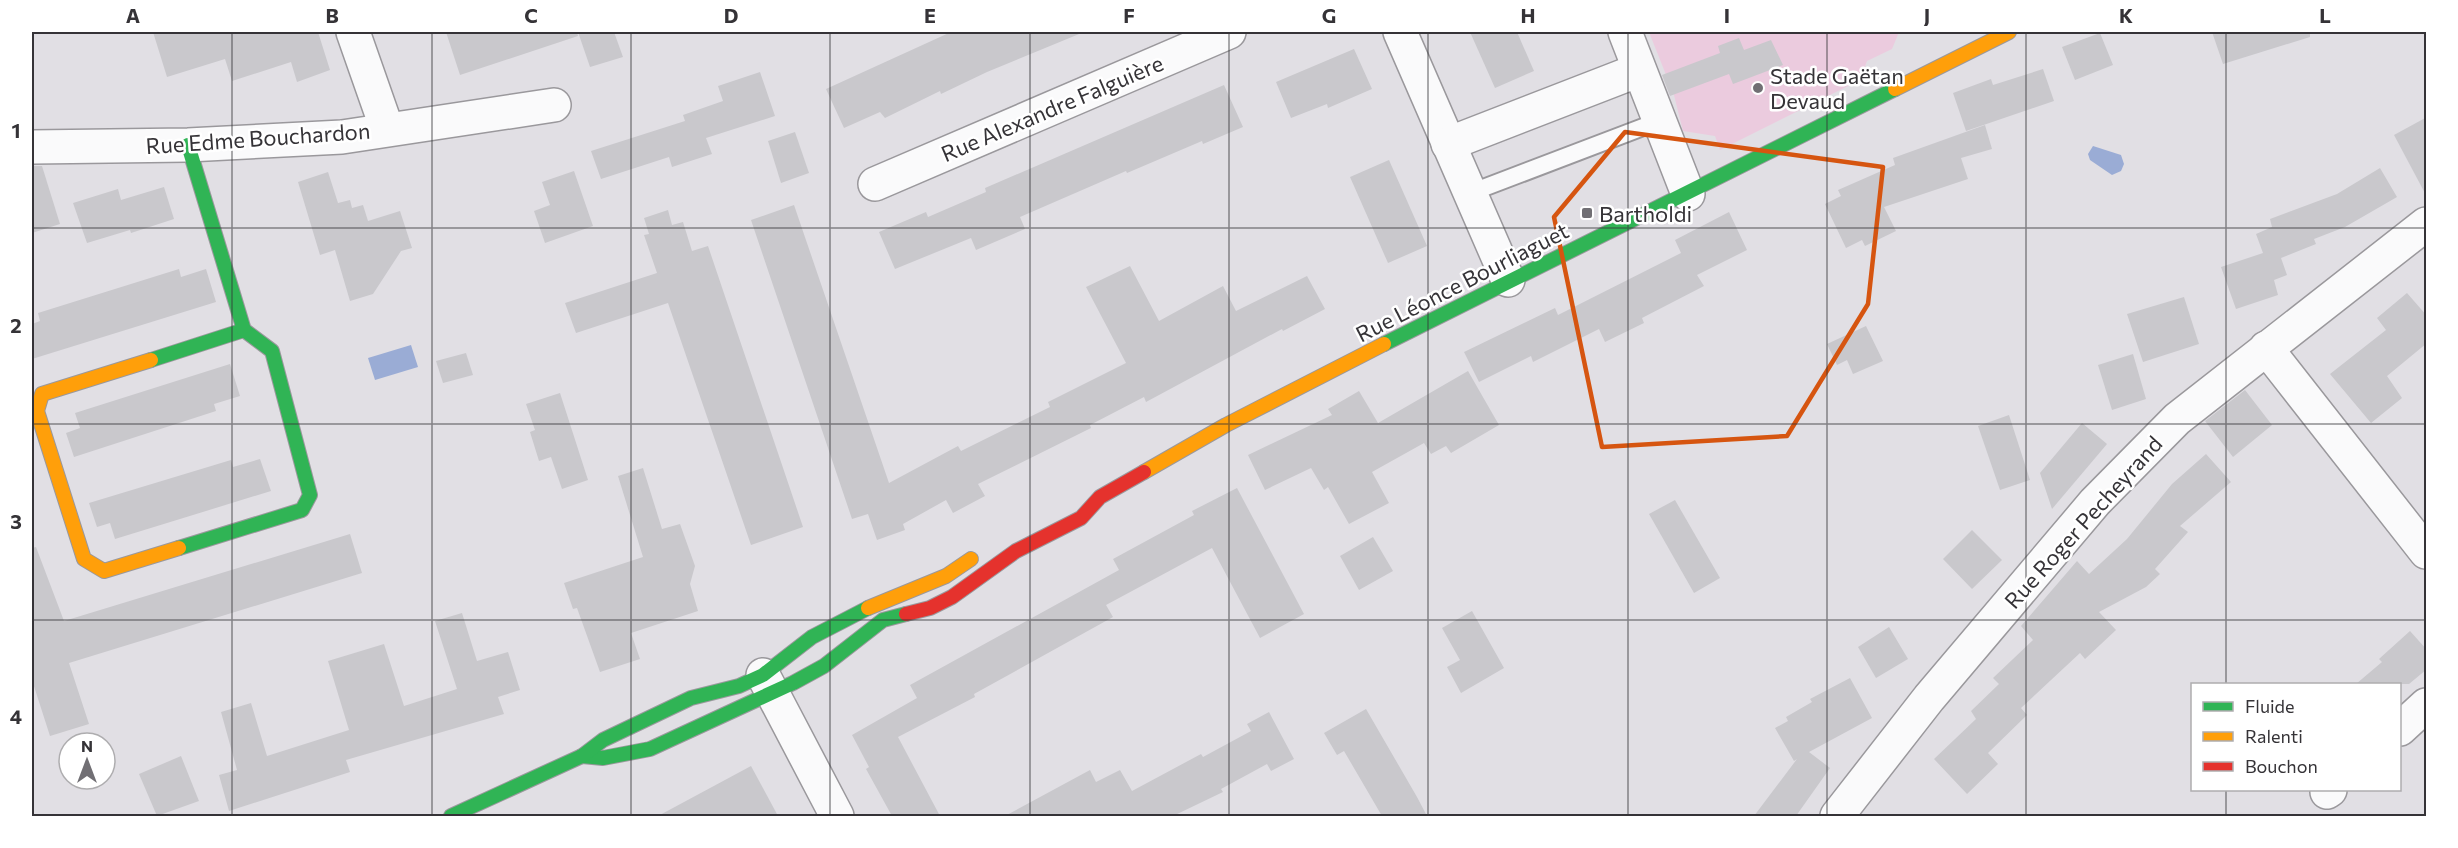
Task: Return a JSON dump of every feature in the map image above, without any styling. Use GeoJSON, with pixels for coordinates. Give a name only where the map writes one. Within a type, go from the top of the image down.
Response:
{"type":"FeatureCollection","features":[{"type":"Feature","properties":{"kind":"main road","name":"Rue Léonce Bourliaguet"},"geometry":{"type":"LineString","coordinates":[[582,756],[603,758],[650,749],[768,684],[825,666],[883,620],[930,608],[952,597],[1016,551],[1081,518],[1100,497],[1226,425],[1508,280],[1688,194],[2008,32]]}},
{"type":"Feature","properties":{"kind":"main road"},"geometry":{"type":"LineString","coordinates":[[188,145],[244,330],[272,351],[310,495],[302,510],[104,571],[84,559],[37,411],[42,394],[244,330]]}},
{"type":"Feature","properties":{"kind":"main road","name":"Rue Léonce Bourliaguet"},"geometry":{"type":"LineString","coordinates":[[1079,500],[1100,497]]}},
{"type":"Feature","properties":{"kind":"main road","name":"Rue Léonce Bourliaguet"},"geometry":{"type":"LineString","coordinates":[[768,684],[783,657],[812,638],[891,597],[946,576],[979,552]]}},
{"type":"Feature","properties":{"kind":"main road","name":"Rue Léonce Bourliaguet"},"geometry":{"type":"LineString","coordinates":[[451,816],[582,756],[603,740],[691,698],[740,686],[768,684]]}},
{"type":"Feature","properties":{"kind":"street"},"geometry":{"type":"LineString","coordinates":[[353,32],[387,129]]}},
{"type":"Feature","properties":{"kind":"street","name":"Rue Alexandre Falguière"},"geometry":{"type":"LineString","coordinates":[[874,184],[1229,32]]}},
{"type":"Feature","properties":{"kind":"street"},"geometry":{"type":"LineString","coordinates":[[1400,32],[1508,280]]}},
{"type":"Feature","properties":{"kind":"street"},"geometry":{"type":"LineString","coordinates":[[1625,32],[1688,194]]}},
{"type":"Feature","properties":{"kind":"street"},"geometry":{"type":"LineString","coordinates":[[1448,144],[1639,70]]}},
{"type":"Feature","properties":{"kind":"street","name":"Rue Edme Bouchardon"},"geometry":{"type":"LineString","coordinates":[[32,147],[188,145],[342,137],[554,105]]}},
{"type":"Feature","properties":{"kind":"street","name":"Rue Roger Pecheyrand"},"geometry":{"type":"LineString","coordinates":[[1837,816],[1929,698],[2095,502],[2177,419],[2427,224]]}},
{"type":"Feature","properties":{"kind":"street"},"geometry":{"type":"LineString","coordinates":[[2266,348],[2427,552]]}},
{"type":"Feature","properties":{"kind":"street"},"geometry":{"type":"LineString","coordinates":[[768,684],[837,816]]}},
{"type":"Feature","properties":{"kind":"street"},"geometry":{"type":"LineString","coordinates":[[2401,728],[2427,705]]}},
{"type":"Feature","properties":{"kind":"lane"},"geometry":{"type":"LineString","coordinates":[[1470,193],[1659,121]]}},
{"type":"Feature","properties":{"kind":"highlighted area"},"geometry":{"type":"Polygon","coordinates":[[[1625,132],[1883,167],[1868,304],[1787,436],[1602,447],[1554,217],[1625,132]]]}},
{"type":"Feature","properties":{"kind":"shaded area","name":"Stade Gaëtan Devaud"},"geometry":{"type":"Polygon","coordinates":[[[1649,32],[1899,32],[1892,49],[1867,61],[1860,80],[1720,150],[1715,136],[1683,131],[1674,95],[1649,32]]]}},
{"type":"Feature","properties":{"kind":"water"},"geometry":{"type":"Polygon","coordinates":[[[2093,146],[2121,155],[2124,164],[2121,171],[2112,175],[2090,160],[2088,154],[2093,146]]]}},
{"type":"Feature","properties":{"kind":"water"},"geometry":{"type":"Polygon","coordinates":[[[411,345],[418,367],[375,380],[368,358],[411,345]]]}},
{"type":"Feature","properties":{"kind":"building"},"geometry":{"type":"Polygon","coordinates":[[[153,32],[318,32],[330,70],[297,82],[291,62],[232,81],[225,59],[167,77],[153,32]]]}},
{"type":"Feature","properties":{"kind":"building"},"geometry":{"type":"Polygon","coordinates":[[[446,32],[577,32],[578,36],[460,75],[446,32]]]}},
{"type":"Feature","properties":{"kind":"building"},"geometry":{"type":"Polygon","coordinates":[[[578,32],[614,32],[623,57],[590,67],[578,32]]]}},
{"type":"Feature","properties":{"kind":"building"},"geometry":{"type":"Polygon","coordinates":[[[951,32],[1084,32],[987,72],[941,94],[940,91],[885,118],[880,112],[844,128],[826,89],[951,32]]]}},
{"type":"Feature","properties":{"kind":"building"},"geometry":{"type":"Polygon","coordinates":[[[1470,32],[1517,32],[1534,71],[1495,88],[1470,32]]]}},
{"type":"Feature","properties":{"kind":"building"},"geometry":{"type":"Polygon","coordinates":[[[2212,32],[2310,32],[2310,37],[2223,64],[2212,32]]]}},
{"type":"Feature","properties":{"kind":"building"},"geometry":{"type":"Polygon","coordinates":[[[2100,33],[2113,65],[2075,80],[2062,47],[2100,33]]]}},
{"type":"Feature","properties":{"kind":"building"},"geometry":{"type":"Polygon","coordinates":[[[1739,38],[1744,50],[1771,40],[1783,65],[1733,84],[1729,74],[1670,96],[1662,75],[1720,53],[1718,46],[1739,38]]]}},
{"type":"Feature","properties":{"kind":"building"},"geometry":{"type":"Polygon","coordinates":[[[1354,49],[1372,89],[1328,108],[1327,104],[1291,118],[1276,82],[1354,49]]]}},
{"type":"Feature","properties":{"kind":"building"},"geometry":{"type":"Polygon","coordinates":[[[2043,69],[2054,101],[1966,131],[1953,93],[1991,79],[1993,85],[2043,69]]]}},
{"type":"Feature","properties":{"kind":"building"},"geometry":{"type":"Polygon","coordinates":[[[760,72],[775,116],[706,138],[712,154],[672,167],[669,157],[601,179],[591,151],[685,121],[683,115],[723,101],[718,86],[760,72]]]}},
{"type":"Feature","properties":{"kind":"building"},"geometry":{"type":"Polygon","coordinates":[[[1224,85],[1243,127],[1203,144],[1202,141],[1127,173],[1126,171],[1020,217],[1025,229],[976,250],[971,238],[895,269],[879,232],[926,212],[928,217],[986,192],[985,188],[1224,85]]]}},
{"type":"Feature","properties":{"kind":"building"},"geometry":{"type":"Polygon","coordinates":[[[2427,117],[2427,197],[2394,135],[2427,117]]]}},
{"type":"Feature","properties":{"kind":"building"},"geometry":{"type":"Polygon","coordinates":[[[1985,125],[1992,149],[1961,158],[1968,179],[1884,207],[1896,231],[1865,246],[1862,240],[1846,248],[1825,204],[1841,196],[1838,190],[1895,165],[1893,158],[1985,125]]]}},
{"type":"Feature","properties":{"kind":"building"},"geometry":{"type":"Polygon","coordinates":[[[795,132],[809,173],[781,183],[768,141],[795,132]]]}},
{"type":"Feature","properties":{"kind":"building"},"geometry":{"type":"Polygon","coordinates":[[[1389,160],[1427,246],[1388,263],[1350,177],[1389,160]]]}},
{"type":"Feature","properties":{"kind":"building"},"geometry":{"type":"Polygon","coordinates":[[[32,166],[42,166],[60,224],[32,233],[32,166]]]}},
{"type":"Feature","properties":{"kind":"building"},"geometry":{"type":"Polygon","coordinates":[[[2380,168],[2397,197],[2345,227],[2314,239],[2316,244],[2281,258],[2287,275],[2274,280],[2278,295],[2236,309],[2221,267],[2263,253],[2256,234],[2272,227],[2270,219],[2337,194],[2380,168]]]}},
{"type":"Feature","properties":{"kind":"building"},"geometry":{"type":"Polygon","coordinates":[[[574,171],[593,226],[545,243],[534,211],[550,205],[542,182],[574,171]]]}},
{"type":"Feature","properties":{"kind":"building"},"geometry":{"type":"Polygon","coordinates":[[[328,172],[338,203],[350,200],[352,208],[363,205],[368,221],[400,211],[412,248],[401,251],[373,294],[350,301],[335,250],[320,255],[298,182],[328,172]]]}},
{"type":"Feature","properties":{"kind":"building"},"geometry":{"type":"Polygon","coordinates":[[[164,187],[174,219],[131,233],[130,230],[87,243],[73,203],[118,189],[121,200],[164,187]]]}},
{"type":"Feature","properties":{"kind":"building"},"geometry":{"type":"Polygon","coordinates":[[[794,205],[889,483],[958,446],[961,451],[1050,407],[1048,402],[1126,363],[1086,287],[1130,266],[1159,321],[1223,286],[1236,311],[1307,276],[1325,309],[1283,331],[1282,329],[1146,402],[1144,397],[1090,425],[1091,428],[978,484],[985,496],[953,513],[946,500],[903,524],[905,530],[877,540],[868,514],[852,519],[751,220],[794,205]]]}},
{"type":"Feature","properties":{"kind":"building"},"geometry":{"type":"Polygon","coordinates":[[[668,210],[672,225],[683,222],[692,251],[708,246],[803,527],[751,545],[668,303],[576,333],[565,303],[657,273],[644,235],[649,234],[644,218],[668,210]]]}},
{"type":"Feature","properties":{"kind":"building"},"geometry":{"type":"Polygon","coordinates":[[[1729,212],[1747,250],[1697,275],[1704,286],[1642,318],[1644,323],[1605,342],[1599,329],[1533,362],[1531,356],[1479,382],[1464,352],[1555,308],[1558,315],[1681,253],[1675,240],[1729,212]]]}},
{"type":"Feature","properties":{"kind":"building"},"geometry":{"type":"Polygon","coordinates":[[[179,269],[181,277],[206,269],[216,302],[32,359],[32,324],[40,321],[38,313],[179,269]]]}},
{"type":"Feature","properties":{"kind":"building"},"geometry":{"type":"Polygon","coordinates":[[[2407,293],[2427,316],[2427,343],[2387,376],[2402,398],[2371,423],[2330,374],[2386,330],[2377,318],[2407,293]]]}},
{"type":"Feature","properties":{"kind":"building"},"geometry":{"type":"Polygon","coordinates":[[[2184,297],[2199,344],[2143,362],[2127,314],[2184,297]]]}},
{"type":"Feature","properties":{"kind":"building"},"geometry":{"type":"Polygon","coordinates":[[[1866,326],[1883,361],[1853,374],[1847,360],[1837,365],[1827,344],[1866,326]]]}},
{"type":"Feature","properties":{"kind":"building"},"geometry":{"type":"Polygon","coordinates":[[[466,353],[473,375],[443,383],[436,361],[466,353]]]}},
{"type":"Feature","properties":{"kind":"building"},"geometry":{"type":"Polygon","coordinates":[[[2133,354],[2146,399],[2112,410],[2098,365],[2133,354]]]}},
{"type":"Feature","properties":{"kind":"building"},"geometry":{"type":"Polygon","coordinates":[[[230,364],[240,396],[214,404],[216,411],[74,457],[66,433],[80,428],[75,413],[230,364]]]}},
{"type":"Feature","properties":{"kind":"building"},"geometry":{"type":"Polygon","coordinates":[[[1468,371],[1499,425],[1451,453],[1446,446],[1431,454],[1424,443],[1372,472],[1389,503],[1349,524],[1328,487],[1324,490],[1311,468],[1265,490],[1248,455],[1332,415],[1328,409],[1359,391],[1378,423],[1468,371]]]}},
{"type":"Feature","properties":{"kind":"building"},"geometry":{"type":"Polygon","coordinates":[[[2245,390],[2272,425],[2233,457],[2205,421],[2245,390]]]}},
{"type":"Feature","properties":{"kind":"building"},"geometry":{"type":"Polygon","coordinates":[[[560,393],[588,480],[562,489],[551,457],[539,461],[530,432],[535,430],[526,404],[560,393]]]}},
{"type":"Feature","properties":{"kind":"building"},"geometry":{"type":"Polygon","coordinates":[[[2009,415],[2030,480],[2000,490],[1978,426],[2009,415]]]}},
{"type":"Feature","properties":{"kind":"building"},"geometry":{"type":"Polygon","coordinates":[[[2082,423],[2107,444],[2052,509],[2040,473],[2082,423]]]}},
{"type":"Feature","properties":{"kind":"building"},"geometry":{"type":"Polygon","coordinates":[[[2206,454],[2231,482],[2180,526],[2188,532],[2155,569],[2160,574],[2146,587],[2099,612],[2116,630],[2085,659],[2080,653],[2021,708],[2027,715],[1988,753],[1998,764],[1967,794],[1934,759],[1976,719],[1971,711],[1999,684],[1993,678],[2033,640],[2021,626],[2077,561],[2089,574],[2127,539],[2172,484],[2206,454]]]}},
{"type":"Feature","properties":{"kind":"building"},"geometry":{"type":"Polygon","coordinates":[[[260,459],[271,491],[115,539],[110,523],[97,527],[89,503],[231,460],[233,467],[260,459]]]}},
{"type":"Feature","properties":{"kind":"building"},"geometry":{"type":"Polygon","coordinates":[[[643,468],[662,529],[680,524],[695,566],[690,584],[698,611],[631,633],[640,659],[600,672],[577,608],[573,609],[564,583],[643,557],[618,476],[643,468]]]}},
{"type":"Feature","properties":{"kind":"building"},"geometry":{"type":"Polygon","coordinates":[[[1237,488],[1304,614],[1260,638],[1212,548],[1106,605],[1113,617],[974,694],[975,697],[898,737],[940,816],[892,816],[866,769],[869,767],[852,735],[917,698],[910,685],[1119,570],[1113,559],[1194,515],[1192,511],[1237,488]]]}},
{"type":"Feature","properties":{"kind":"building"},"geometry":{"type":"Polygon","coordinates":[[[1675,500],[1720,578],[1694,593],[1649,514],[1675,500]]]}},
{"type":"Feature","properties":{"kind":"building"},"geometry":{"type":"Polygon","coordinates":[[[1972,530],[2002,560],[1972,589],[1943,559],[1972,530]]]}},
{"type":"Feature","properties":{"kind":"building"},"geometry":{"type":"Polygon","coordinates":[[[350,534],[362,573],[69,663],[89,724],[66,731],[57,731],[57,734],[50,736],[32,680],[32,548],[36,547],[64,621],[350,534]]]}},
{"type":"Feature","properties":{"kind":"building"},"geometry":{"type":"Polygon","coordinates":[[[1373,537],[1393,571],[1359,590],[1340,556],[1373,537]]]}},
{"type":"Feature","properties":{"kind":"building"},"geometry":{"type":"Polygon","coordinates":[[[1472,611],[1504,668],[1461,693],[1447,667],[1460,660],[1442,628],[1472,611]]]}},
{"type":"Feature","properties":{"kind":"building"},"geometry":{"type":"Polygon","coordinates":[[[462,613],[477,661],[508,652],[520,690],[498,697],[504,714],[346,760],[350,772],[229,811],[219,775],[237,770],[221,712],[251,703],[267,756],[349,730],[328,661],[384,644],[404,706],[457,689],[435,621],[462,613]]]}},
{"type":"Feature","properties":{"kind":"building"},"geometry":{"type":"Polygon","coordinates":[[[1889,627],[1908,659],[1876,678],[1858,647],[1889,627]]]}},
{"type":"Feature","properties":{"kind":"building"},"geometry":{"type":"Polygon","coordinates":[[[2410,631],[2427,650],[2427,669],[2409,684],[2357,683],[2382,662],[2379,659],[2410,631]]]}},
{"type":"Feature","properties":{"kind":"building"},"geometry":{"type":"Polygon","coordinates":[[[1850,678],[1872,718],[1809,752],[1830,768],[1796,816],[1754,816],[1797,759],[1794,761],[1775,728],[1788,721],[1786,717],[1812,702],[1810,699],[1850,678]]]}},
{"type":"Feature","properties":{"kind":"building"},"geometry":{"type":"Polygon","coordinates":[[[1366,709],[1427,816],[1382,816],[1344,751],[1337,755],[1324,733],[1366,709]]]}},
{"type":"Feature","properties":{"kind":"building"},"geometry":{"type":"Polygon","coordinates":[[[1269,712],[1294,759],[1271,771],[1267,764],[1221,789],[1223,792],[1173,816],[1005,816],[1090,770],[1096,782],[1120,770],[1132,791],[1201,754],[1203,757],[1251,731],[1247,724],[1269,712]]]}},
{"type":"Feature","properties":{"kind":"building"},"geometry":{"type":"Polygon","coordinates":[[[181,756],[199,801],[157,816],[139,774],[181,756]]]}},
{"type":"Feature","properties":{"kind":"building"},"geometry":{"type":"Polygon","coordinates":[[[751,766],[778,816],[658,816],[751,766]]]}},
{"type":"Feature","properties":{"kind":"traffic: fast"},"geometry":{"type":"LineString","coordinates":[[1384,344],[1895,89]]}},
{"type":"Feature","properties":{"kind":"traffic: fast"},"geometry":{"type":"LineString","coordinates":[[179,548],[302,510],[310,495],[272,351],[244,330],[188,145]]}},
{"type":"Feature","properties":{"kind":"traffic: fast"},"geometry":{"type":"LineString","coordinates":[[151,360],[244,330]]}},
{"type":"Feature","properties":{"kind":"traffic: fast"},"geometry":{"type":"LineString","coordinates":[[451,816],[582,756],[603,740],[691,698],[739,686],[763,675],[812,637],[868,608]]}},
{"type":"Feature","properties":{"kind":"traffic: fast"},"geometry":{"type":"LineString","coordinates":[[582,756],[603,758],[650,749],[793,683],[824,666],[883,620],[906,614]]}},
{"type":"Feature","properties":{"kind":"traffic: slow"},"geometry":{"type":"LineString","coordinates":[[1895,89],[2009,32]]}},
{"type":"Feature","properties":{"kind":"traffic: slow"},"geometry":{"type":"LineString","coordinates":[[1144,472],[1226,425],[1384,344]]}},
{"type":"Feature","properties":{"kind":"traffic: slow"},"geometry":{"type":"LineString","coordinates":[[151,360],[42,394],[37,411],[84,559],[104,571],[179,548]]}},
{"type":"Feature","properties":{"kind":"traffic: slow"},"geometry":{"type":"LineString","coordinates":[[868,608],[946,576],[971,559]]}},
{"type":"Feature","properties":{"kind":"traffic: jam"},"geometry":{"type":"LineString","coordinates":[[906,614],[930,608],[952,597],[1016,551],[1081,518],[1100,497],[1144,472]]}},
{"type":"Feature","properties":{"kind":"place","name":"Stade Gaëtan Devaud"},"geometry":{"type":"Point","coordinates":[1758,88]}},
{"type":"Feature","properties":{"kind":"place","name":"Bartholdi"},"geometry":{"type":"Point","coordinates":[1587,213]}}]}
